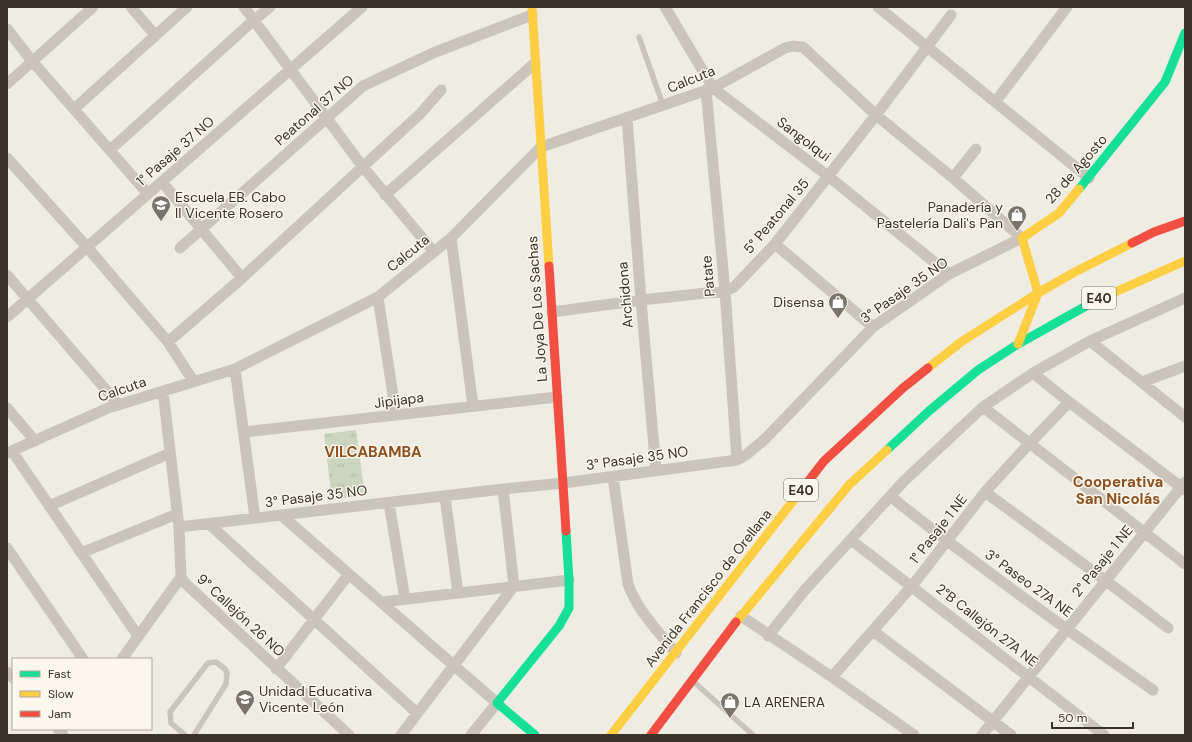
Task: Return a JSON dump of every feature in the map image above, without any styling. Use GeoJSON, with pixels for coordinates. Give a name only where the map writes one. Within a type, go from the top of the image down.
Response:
{"type":"FeatureCollection","features":[{"type":"Feature","properties":{"kind":"main road","name":"La Joya De Los Sachas"},"geometry":{"type":"LineString","coordinates":[[497,702],[559,626],[568,608],[569,580],[532,11]]}},
{"type":"Feature","properties":{"kind":"main road","name":"28 de Agosto"},"geometry":{"type":"LineString","coordinates":[[1022,238],[1059,213],[1089,178],[1165,82],[1185,33]]}},
{"type":"Feature","properties":{"kind":"main road","name":"Avenida Francisco de Orellana"},"geometry":{"type":"LineString","coordinates":[[611,735],[824,461],[903,388],[961,342],[1038,293],[1073,273],[1154,232],[1185,221]]}},
{"type":"Feature","properties":{"kind":"main road"},"geometry":{"type":"LineString","coordinates":[[1018,344],[1038,293],[1022,238]]}},
{"type":"Feature","properties":{"kind":"main road","name":"E40"},"geometry":{"type":"LineString","coordinates":[[651,735],[740,616],[850,485],[930,411],[978,370],[1018,344],[1092,302],[1185,261]]}},
{"type":"Feature","properties":{"kind":"main road"},"geometry":{"type":"LineString","coordinates":[[497,702],[535,735]]}},
{"type":"Feature","properties":{"kind":"street"},"geometry":{"type":"LineString","coordinates":[[7,84],[93,7]]}},
{"type":"Feature","properties":{"kind":"street"},"geometry":{"type":"LineString","coordinates":[[131,7],[155,34]]}},
{"type":"Feature","properties":{"kind":"street"},"geometry":{"type":"LineString","coordinates":[[74,110],[186,7]]}},
{"type":"Feature","properties":{"kind":"street"},"geometry":{"type":"LineString","coordinates":[[244,7],[363,167],[434,252]]}},
{"type":"Feature","properties":{"kind":"street"},"geometry":{"type":"LineString","coordinates":[[110,150],[270,7]]}},
{"type":"Feature","properties":{"kind":"street","name":"1° Pasaje 37 NO"},"geometry":{"type":"LineString","coordinates":[[7,317],[362,7]]}},
{"type":"Feature","properties":{"kind":"street","name":"Sangolqui"},"geometry":{"type":"LineString","coordinates":[[665,7],[710,89],[828,176],[949,274]]}},
{"type":"Feature","properties":{"kind":"street"},"geometry":{"type":"LineString","coordinates":[[878,7],[996,101],[1089,178]]}},
{"type":"Feature","properties":{"kind":"street"},"geometry":{"type":"LineString","coordinates":[[996,101],[1068,7]]}},
{"type":"Feature","properties":{"kind":"street","name":"Peatonal 37 NO"},"geometry":{"type":"LineString","coordinates":[[180,248],[363,86],[433,53],[532,11]]}},
{"type":"Feature","properties":{"kind":"street","name":"5° Peatonal 35"},"geometry":{"type":"LineString","coordinates":[[552,312],[725,291],[734,287],[775,244],[876,115],[951,15]]}},
{"type":"Feature","properties":{"kind":"street"},"geometry":{"type":"LineString","coordinates":[[7,29],[32,61],[148,194]]}},
{"type":"Feature","properties":{"kind":"street","name":"Calcuta"},"geometry":{"type":"LineString","coordinates":[[9,452],[108,408],[235,369],[378,297],[452,238],[541,147],[710,89],[785,48],[793,46],[803,47],[876,115]]}},
{"type":"Feature","properties":{"kind":"street"},"geometry":{"type":"LineString","coordinates":[[385,195],[535,63]]}},
{"type":"Feature","properties":{"kind":"street","name":"Patate"},"geometry":{"type":"LineString","coordinates":[[710,89],[737,460]]}},
{"type":"Feature","properties":{"kind":"street"},"geometry":{"type":"LineString","coordinates":[[168,342],[242,278],[363,167],[420,114],[441,90]]}},
{"type":"Feature","properties":{"kind":"street"},"geometry":{"type":"LineString","coordinates":[[876,115],[953,178],[1022,238]]}},
{"type":"Feature","properties":{"kind":"street","name":"Archidona"},"geometry":{"type":"LineString","coordinates":[[627,118],[656,470]]}},
{"type":"Feature","properties":{"kind":"street"},"geometry":{"type":"LineString","coordinates":[[953,178],[976,149]]}},
{"type":"Feature","properties":{"kind":"street"},"geometry":{"type":"LineString","coordinates":[[7,158],[88,247],[168,342],[194,382]]}},
{"type":"Feature","properties":{"kind":"street"},"geometry":{"type":"LineString","coordinates":[[162,182],[242,278]]}},
{"type":"Feature","properties":{"kind":"street"},"geometry":{"type":"LineString","coordinates":[[452,238],[473,406]]}},
{"type":"Feature","properties":{"kind":"street","name":"3° Pasaje 35 NO"},"geometry":{"type":"LineString","coordinates":[[179,527],[613,477],[737,460],[746,456],[765,439],[874,326],[949,274],[1022,238]]}},
{"type":"Feature","properties":{"kind":"street"},"geometry":{"type":"LineString","coordinates":[[775,244],[874,326]]}},
{"type":"Feature","properties":{"kind":"street"},"geometry":{"type":"LineString","coordinates":[[7,275],[119,405]]}},
{"type":"Feature","properties":{"kind":"street"},"geometry":{"type":"LineString","coordinates":[[378,297],[396,415]]}},
{"type":"Feature","properties":{"kind":"street"},"geometry":{"type":"LineString","coordinates":[[768,636],[804,591],[904,481],[983,408],[1033,373],[1090,341],[1185,298]]}},
{"type":"Feature","properties":{"kind":"street"},"geometry":{"type":"LineString","coordinates":[[1090,341],[1185,417]]}},
{"type":"Feature","properties":{"kind":"street"},"geometry":{"type":"LineString","coordinates":[[1142,382],[1185,366]]}},
{"type":"Feature","properties":{"kind":"street"},"geometry":{"type":"LineString","coordinates":[[235,369],[255,518]]}},
{"type":"Feature","properties":{"kind":"street"},"geometry":{"type":"LineString","coordinates":[[1033,373],[1069,402],[1184,486]]}},
{"type":"Feature","properties":{"kind":"street","name":"9° Callejón 26 NO"},"geometry":{"type":"LineString","coordinates":[[162,391],[179,527],[181,577],[185,583],[276,669],[349,735]]}},
{"type":"Feature","properties":{"kind":"street","name":"Jipijapa"},"geometry":{"type":"LineString","coordinates":[[244,432],[557,397]]}},
{"type":"Feature","properties":{"kind":"street","name":"1° Pasaje 1 NE"},"geometry":{"type":"LineString","coordinates":[[832,677],[912,586],[948,542],[985,492],[1069,402]]}},
{"type":"Feature","properties":{"kind":"street"},"geometry":{"type":"LineString","coordinates":[[7,408],[35,441]]}},
{"type":"Feature","properties":{"kind":"street"},"geometry":{"type":"LineString","coordinates":[[983,408],[1185,564]]}},
{"type":"Feature","properties":{"kind":"street"},"geometry":{"type":"LineString","coordinates":[[9,452],[49,506],[138,636]]}},
{"type":"Feature","properties":{"kind":"street"},"geometry":{"type":"LineString","coordinates":[[49,506],[170,453]]}},
{"type":"Feature","properties":{"kind":"street"},"geometry":{"type":"LineString","coordinates":[[613,477],[628,584],[632,595],[639,606],[676,652]]}},
{"type":"Feature","properties":{"kind":"street","name":"2° Pasaje 1 NE"},"geometry":{"type":"LineString","coordinates":[[982,735],[1066,629],[1184,486]]}},
{"type":"Feature","properties":{"kind":"street"},"geometry":{"type":"LineString","coordinates":[[402,735],[514,586],[503,489]]}},
{"type":"Feature","properties":{"kind":"street"},"geometry":{"type":"LineString","coordinates":[[985,492],[1106,580],[1168,628]]}},
{"type":"Feature","properties":{"kind":"street","name":"3° Paseo 27A NE"},"geometry":{"type":"LineString","coordinates":[[890,496],[948,542],[1066,629],[1153,690]]}},
{"type":"Feature","properties":{"kind":"street"},"geometry":{"type":"LineString","coordinates":[[445,497],[458,593]]}},
{"type":"Feature","properties":{"kind":"street"},"geometry":{"type":"LineString","coordinates":[[389,503],[405,599]]}},
{"type":"Feature","properties":{"kind":"street"},"geometry":{"type":"LineString","coordinates":[[81,553],[177,514]]}},
{"type":"Feature","properties":{"kind":"street"},"geometry":{"type":"LineString","coordinates":[[281,515],[497,702],[471,735]]}},
{"type":"Feature","properties":{"kind":"street"},"geometry":{"type":"LineString","coordinates":[[209,524],[417,714]]}},
{"type":"Feature","properties":{"kind":"street","name":"2°B Callejón 27A NE"},"geometry":{"type":"LineString","coordinates":[[850,540],[912,586],[1104,735]]}},
{"type":"Feature","properties":{"kind":"street"},"geometry":{"type":"LineString","coordinates":[[7,548],[83,658]]}},
{"type":"Feature","properties":{"kind":"street"},"geometry":{"type":"LineString","coordinates":[[276,669],[349,574]]}},
{"type":"Feature","properties":{"kind":"street"},"geometry":{"type":"LineString","coordinates":[[123,658],[181,577]]}},
{"type":"Feature","properties":{"kind":"street"},"geometry":{"type":"LineString","coordinates":[[382,602],[569,580]]}},
{"type":"Feature","properties":{"kind":"street"},"geometry":{"type":"LineString","coordinates":[[740,616],[832,677],[914,735]]}},
{"type":"Feature","properties":{"kind":"street"},"geometry":{"type":"LineString","coordinates":[[873,631],[1011,735]]}},
{"type":"Feature","properties":{"kind":"lane"},"geometry":{"type":"LineString","coordinates":[[639,37],[663,105]]}},
{"type":"Feature","properties":{"kind":"lane"},"geometry":{"type":"LineString","coordinates":[[185,735],[171,723],[170,712],[208,663],[216,662],[225,669],[227,679],[226,684],[194,735]]}},
{"type":"Feature","properties":{"kind":"lane"},"geometry":{"type":"LineString","coordinates":[[692,680],[753,735]]}},
{"type":"Feature","properties":{"kind":"green space"},"geometry":{"type":"Polygon","coordinates":[[[356,430],[365,495],[332,500],[324,434],[356,430]]]}},
{"type":"Feature","properties":{"kind":"traffic: fast"},"geometry":{"type":"LineString","coordinates":[[1079,189],[1165,82],[1185,33]]}},
{"type":"Feature","properties":{"kind":"traffic: fast"},"geometry":{"type":"LineString","coordinates":[[887,450],[929,411],[978,370],[1018,344],[1095,301]]}},
{"type":"Feature","properties":{"kind":"traffic: fast"},"geometry":{"type":"LineString","coordinates":[[535,735],[497,703],[559,626],[569,608],[566,531]]}},
{"type":"Feature","properties":{"kind":"traffic: slow"},"geometry":{"type":"LineString","coordinates":[[532,7],[549,266]]}},
{"type":"Feature","properties":{"kind":"traffic: slow"},"geometry":{"type":"LineString","coordinates":[[1018,344],[1038,293],[1022,238],[1059,213],[1079,189]]}},
{"type":"Feature","properties":{"kind":"traffic: slow"},"geometry":{"type":"LineString","coordinates":[[928,368],[961,342],[1038,293],[1073,273],[1132,243]]}},
{"type":"Feature","properties":{"kind":"traffic: slow"},"geometry":{"type":"LineString","coordinates":[[1095,301],[1185,261]]}},
{"type":"Feature","properties":{"kind":"traffic: slow"},"geometry":{"type":"LineString","coordinates":[[736,622],[849,485],[887,450]]}},
{"type":"Feature","properties":{"kind":"traffic: slow"},"geometry":{"type":"LineString","coordinates":[[611,735],[800,492]]}},
{"type":"Feature","properties":{"kind":"traffic: jam"},"geometry":{"type":"LineString","coordinates":[[1132,243],[1154,232],[1185,221]]}},
{"type":"Feature","properties":{"kind":"traffic: jam"},"geometry":{"type":"LineString","coordinates":[[549,266],[566,531]]}},
{"type":"Feature","properties":{"kind":"traffic: jam"},"geometry":{"type":"LineString","coordinates":[[800,492],[824,461],[903,388],[928,368]]}},
{"type":"Feature","properties":{"kind":"traffic: jam"},"geometry":{"type":"LineString","coordinates":[[651,735],[736,622]]}},
{"type":"Feature","properties":{"kind":"place","name":"Escuela EB. Cabo II Vicente Rosero"},"geometry":{"type":"Point","coordinates":[161,222]}},
{"type":"Feature","properties":{"kind":"place","name":"Panadería y Pastelería Dali's Pan"},"geometry":{"type":"Point","coordinates":[1017,232]}},
{"type":"Feature","properties":{"kind":"place","name":"Disensa"},"geometry":{"type":"Point","coordinates":[838,319]}},
{"type":"Feature","properties":{"kind":"place","name":"Unidad Educativa Vicente León"},"geometry":{"type":"Point","coordinates":[245,716]}},
{"type":"Feature","properties":{"kind":"place","name":"LA ARENERA"},"geometry":{"type":"Point","coordinates":[730,719]}},
{"type":"Feature","properties":{"kind":"district","name":"VILCABAMBA"},"geometry":{"type":"Point","coordinates":[373,452]}},
{"type":"Feature","properties":{"kind":"district","name":"Cooperativa San Nicolás"},"geometry":{"type":"Point","coordinates":[1118,490]}}]}
